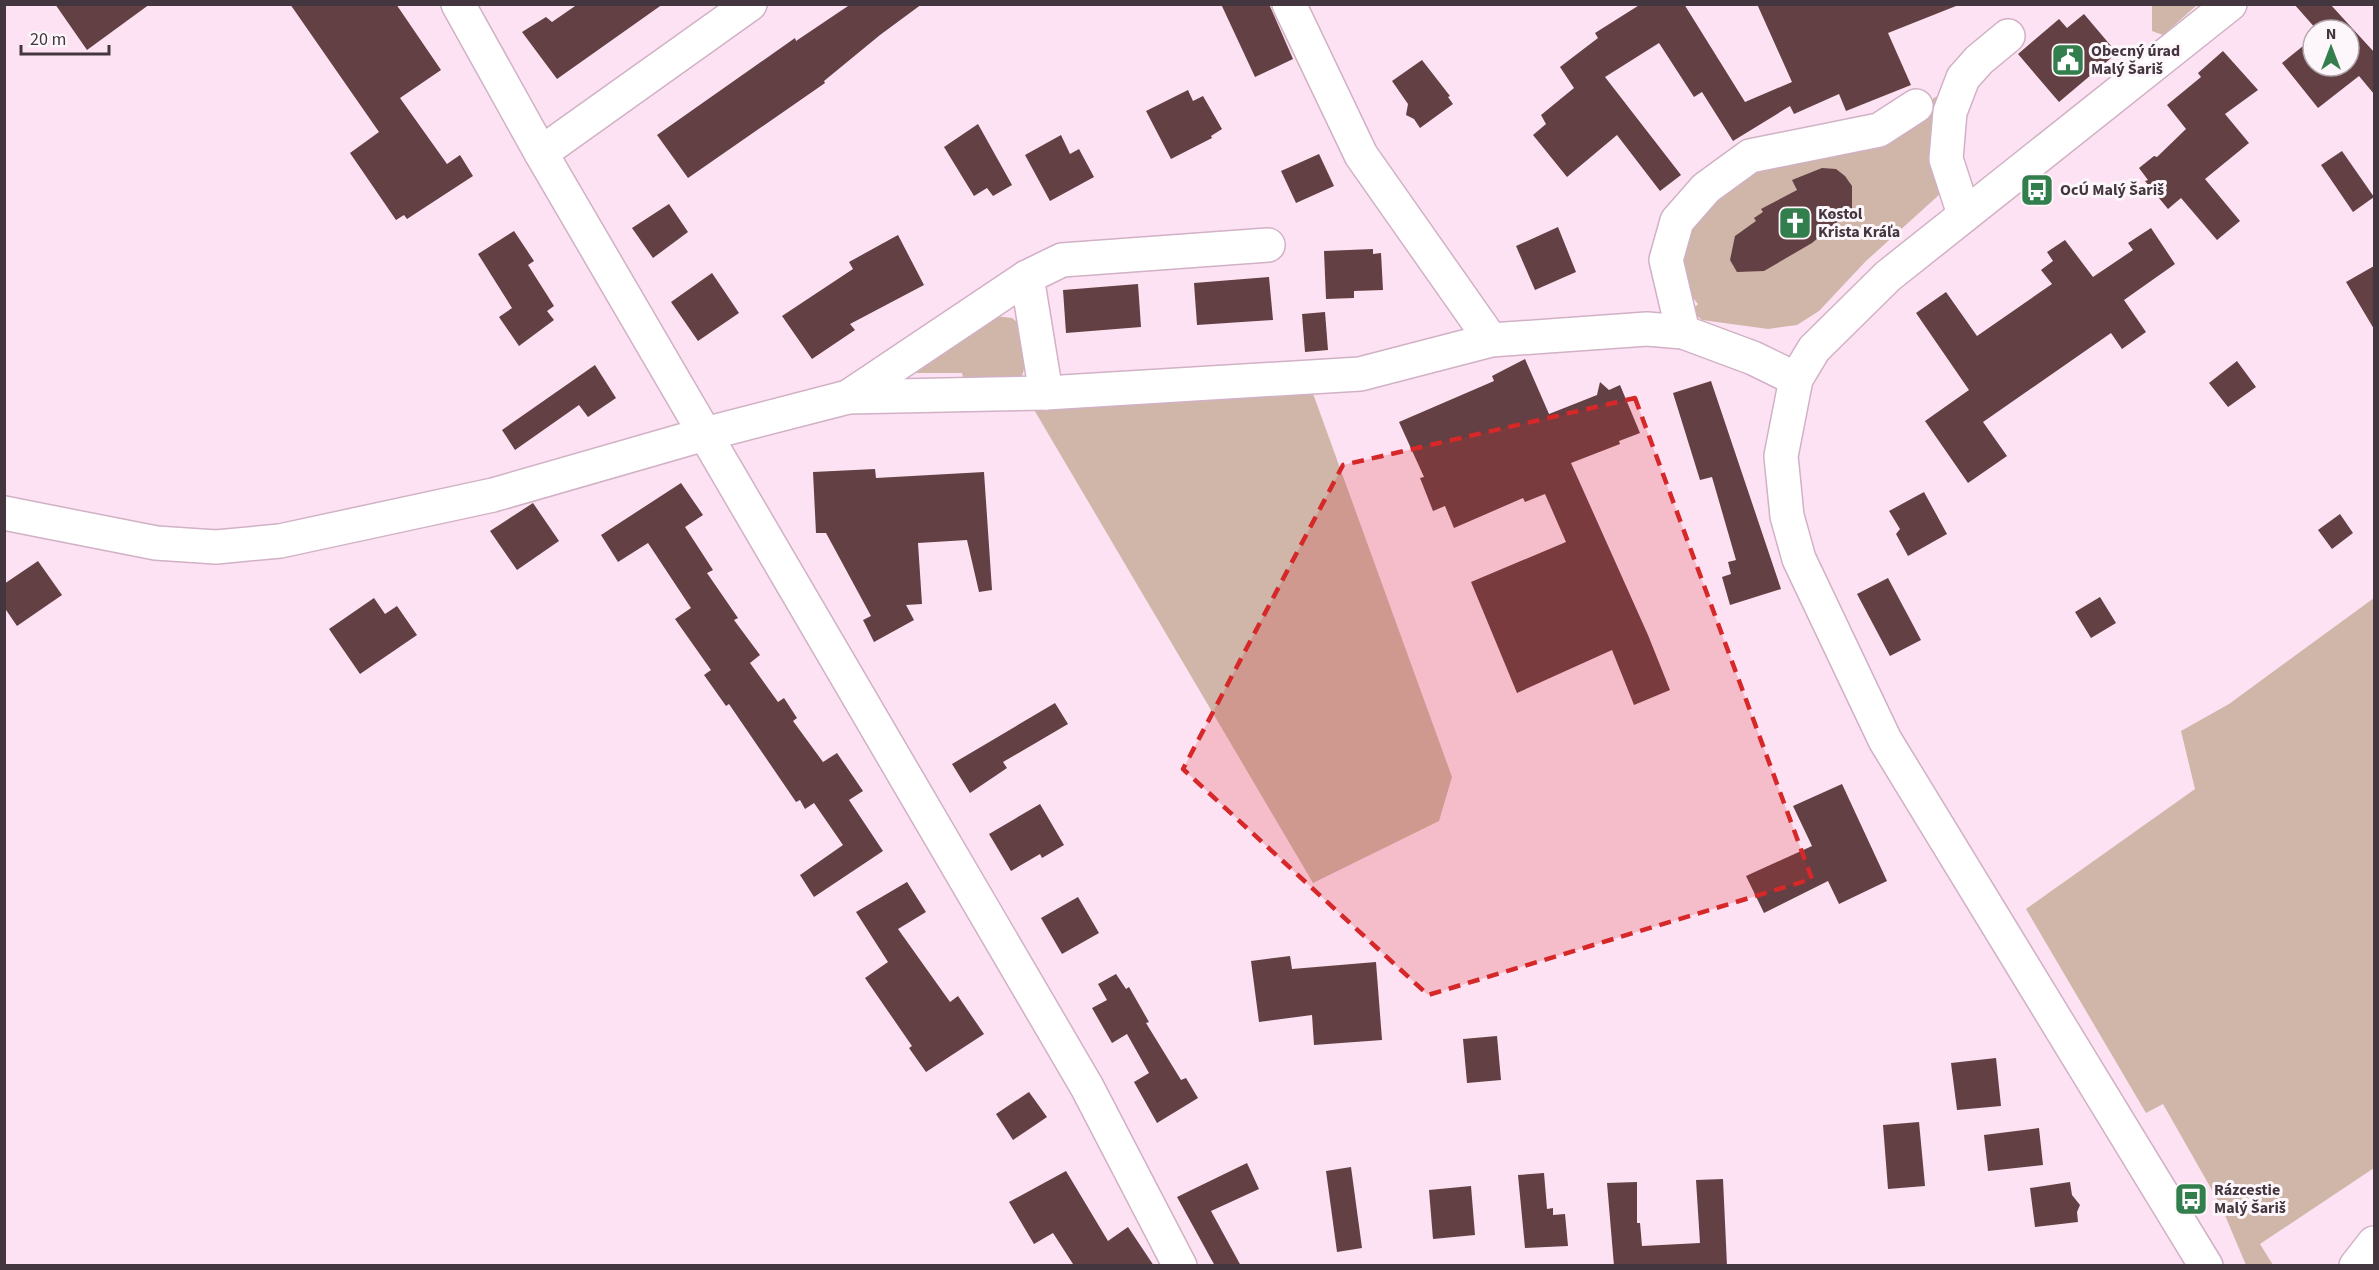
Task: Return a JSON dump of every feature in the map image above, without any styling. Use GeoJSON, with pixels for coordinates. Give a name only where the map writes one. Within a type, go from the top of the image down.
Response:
{"type":"FeatureCollection","features":[{"type":"Feature","properties":{"kind":"street"},"geometry":{"type":"LineString","coordinates":[[459,4],[541,153],[1087,1088],[1180,1266]]}},
{"type":"Feature","properties":{"kind":"street"},"geometry":{"type":"LineString","coordinates":[[541,153],[750,4]]}},
{"type":"Feature","properties":{"kind":"street"},"geometry":{"type":"LineString","coordinates":[[1289,4],[1361,155],[1491,340]]}},
{"type":"Feature","properties":{"kind":"street"},"geometry":{"type":"LineString","coordinates":[[2206,1266],[1885,740],[1799,559],[1787,516],[1781,456],[1796,379],[1814,349],[1888,276],[2230,4]]}},
{"type":"Feature","properties":{"kind":"street"},"geometry":{"type":"LineString","coordinates":[[1964,214],[1946,159],[1950,112],[1963,78],[1979,60],[2008,36]]}},
{"type":"Feature","properties":{"kind":"street"},"geometry":{"type":"LineString","coordinates":[[1683,332],[1666,260],[1677,221],[1706,188],[1750,156],[1879,130],[1916,106]]}},
{"type":"Feature","properties":{"kind":"street"},"geometry":{"type":"LineString","coordinates":[[848,397],[1027,277],[1062,260],[1268,245]]}},
{"type":"Feature","properties":{"kind":"street"},"geometry":{"type":"LineString","coordinates":[[1027,277],[1046,393]]}},
{"type":"Feature","properties":{"kind":"street"},"geometry":{"type":"LineString","coordinates":[[4,513],[156,543],[216,547],[280,541],[493,495],[705,434],[848,397],[1046,393],[1360,374],[1491,340],[1647,329],[1683,332],[1753,357],[1796,379]]}},
{"type":"Feature","properties":{"kind":"street"},"geometry":{"type":"LineString","coordinates":[[2356,1266],[2374,1243]]}},
{"type":"Feature","properties":{"kind":"highlighted area"},"geometry":{"type":"Polygon","coordinates":[[[1635,398],[1812,879],[1428,995],[1183,769],[1343,465],[1635,398]]]}},
{"type":"Feature","properties":{"kind":"shaded area"},"geometry":{"type":"Polygon","coordinates":[[[2152,4],[2197,5],[2163,35],[2152,31],[2152,4]]]}},
{"type":"Feature","properties":{"kind":"shaded area"},"geometry":{"type":"Polygon","coordinates":[[[1949,90],[1940,194],[1866,261],[1819,311],[1797,325],[1768,329],[1702,320],[1691,311],[1698,304],[1684,287],[1679,256],[1692,224],[1728,188],[1767,165],[1883,143],[1934,98],[1949,90]]]}},
{"type":"Feature","properties":{"kind":"shaded area"},"geometry":{"type":"Polygon","coordinates":[[[987,315],[1012,318],[1022,326],[1025,361],[1019,380],[1012,385],[966,390],[962,373],[910,373],[987,315]]]}},
{"type":"Feature","properties":{"kind":"shaded area"},"geometry":{"type":"Polygon","coordinates":[[[1307,377],[1452,777],[1439,821],[1313,883],[1033,408],[1307,377]]]}},
{"type":"Feature","properties":{"kind":"shaded area"},"geometry":{"type":"Polygon","coordinates":[[[2374,598],[2374,1168],[2260,1244],[2273,1265],[2246,1265],[2221,1206],[2163,1104],[2146,1113],[2026,909],[2195,789],[2181,731],[2229,704],[2374,598]]]}},
{"type":"Feature","properties":{"kind":"building"},"geometry":{"type":"Polygon","coordinates":[[[55,4],[150,4],[87,50],[55,4]]]}},
{"type":"Feature","properties":{"kind":"building"},"geometry":{"type":"Polygon","coordinates":[[[290,4],[396,4],[441,70],[400,98],[447,164],[460,155],[473,176],[407,219],[404,215],[396,220],[350,153],[379,132],[290,4]]]}},
{"type":"Feature","properties":{"kind":"building"},"geometry":{"type":"Polygon","coordinates":[[[578,4],[663,4],[557,79],[522,32],[546,17],[552,22],[578,4]]]}},
{"type":"Feature","properties":{"kind":"building"},"geometry":{"type":"Polygon","coordinates":[[[851,4],[922,4],[880,35],[824,81],[825,83],[688,178],[657,135],[795,38],[796,41],[851,4]]]}},
{"type":"Feature","properties":{"kind":"building"},"geometry":{"type":"Polygon","coordinates":[[[1221,4],[1269,4],[1293,59],[1255,77],[1221,4]]]}},
{"type":"Feature","properties":{"kind":"building"},"geometry":{"type":"Polygon","coordinates":[[[1641,4],[1684,4],[1745,102],[1792,82],[1757,4],[1956,6],[1888,33],[1911,85],[1846,111],[1839,94],[1794,114],[1790,106],[1733,141],[1702,92],[1694,97],[1659,43],[1605,77],[1681,175],[1660,191],[1617,135],[1567,177],[1533,135],[1546,124],[1541,115],[1574,88],[1560,67],[1598,38],[1595,33],[1641,4]]]}},
{"type":"Feature","properties":{"kind":"building"},"geometry":{"type":"Polygon","coordinates":[[[2294,4],[2330,4],[2343,18],[2306,18],[2294,4]]]}},
{"type":"Feature","properties":{"kind":"building","name":"Obecný úrad Malý Šariš"},"geometry":{"type":"Polygon","coordinates":[[[2084,14],[2117,53],[2059,102],[2018,54],[2059,19],[2067,28],[2084,14]]]}},
{"type":"Feature","properties":{"kind":"building"},"geometry":{"type":"Polygon","coordinates":[[[2361,38],[2374,52],[2374,94],[2361,78],[2361,38]]]}},
{"type":"Feature","properties":{"kind":"building"},"geometry":{"type":"Polygon","coordinates":[[[2301,48],[2301,78],[2356,78],[2318,108],[2282,63],[2301,48]]]}},
{"type":"Feature","properties":{"kind":"building"},"geometry":{"type":"Polygon","coordinates":[[[2223,51],[2258,90],[2225,114],[2249,143],[2205,179],[2240,221],[2217,240],[2181,198],[2168,209],[2145,181],[2148,180],[2139,168],[2154,156],[2157,157],[2186,129],[2167,105],[2201,77],[2198,73],[2223,51]]]}},
{"type":"Feature","properties":{"kind":"building"},"geometry":{"type":"Polygon","coordinates":[[[1422,60],[1450,96],[1448,97],[1453,104],[1420,128],[1414,119],[1406,115],[1408,104],[1392,81],[1422,60]]]}},
{"type":"Feature","properties":{"kind":"building"},"geometry":{"type":"Polygon","coordinates":[[[1188,90],[1193,101],[1203,96],[1222,129],[1211,136],[1212,138],[1171,159],[1146,111],[1188,90]]]}},
{"type":"Feature","properties":{"kind":"building"},"geometry":{"type":"Polygon","coordinates":[[[978,124],[1012,185],[993,196],[987,188],[974,196],[944,147],[978,124]]]}},
{"type":"Feature","properties":{"kind":"building"},"geometry":{"type":"Polygon","coordinates":[[[1061,135],[1070,154],[1079,149],[1094,177],[1050,201],[1025,155],[1061,135]]]}},
{"type":"Feature","properties":{"kind":"building"},"geometry":{"type":"Polygon","coordinates":[[[2342,151],[2374,197],[2353,212],[2321,165],[2342,151]]]}},
{"type":"Feature","properties":{"kind":"building"},"geometry":{"type":"Polygon","coordinates":[[[1319,154],[1334,186],[1296,203],[1281,171],[1319,154]]]}},
{"type":"Feature","properties":{"kind":"building","name":"Kostol Krista Kráľa"},"geometry":{"type":"Polygon","coordinates":[[[1822,168],[1836,169],[1845,176],[1852,186],[1852,210],[1812,243],[1764,271],[1737,272],[1730,260],[1735,236],[1756,221],[1754,218],[1763,212],[1761,209],[1797,190],[1792,180],[1822,168]]]}},
{"type":"Feature","properties":{"kind":"building"},"geometry":{"type":"Polygon","coordinates":[[[669,204],[688,232],[653,258],[632,228],[669,204]]]}},
{"type":"Feature","properties":{"kind":"building"},"geometry":{"type":"Polygon","coordinates":[[[1558,227],[1576,272],[1535,290],[1516,246],[1558,227]]]}},
{"type":"Feature","properties":{"kind":"building"},"geometry":{"type":"Polygon","coordinates":[[[2151,228],[2175,264],[2124,300],[2146,332],[2122,349],[2111,333],[1983,422],[2007,456],[1968,483],[1925,421],[1969,390],[1916,313],[1946,292],[1977,336],[2052,284],[2041,270],[2053,261],[2047,252],[2065,240],[2093,277],[2133,250],[2128,243],[2151,228]]]}},
{"type":"Feature","properties":{"kind":"building"},"geometry":{"type":"Polygon","coordinates":[[[514,231],[534,261],[528,265],[554,306],[547,311],[554,320],[519,346],[499,317],[512,308],[478,254],[514,231]]]}},
{"type":"Feature","properties":{"kind":"building"},"geometry":{"type":"Polygon","coordinates":[[[898,235],[924,285],[850,324],[855,330],[812,359],[782,316],[853,269],[849,262],[898,235]]]}},
{"type":"Feature","properties":{"kind":"building"},"geometry":{"type":"Polygon","coordinates":[[[1373,249],[1373,254],[1381,253],[1383,290],[1354,291],[1354,298],[1326,299],[1324,251],[1373,249]]]}},
{"type":"Feature","properties":{"kind":"building"},"geometry":{"type":"Polygon","coordinates":[[[2374,266],[2374,329],[2346,282],[2374,266]]]}},
{"type":"Feature","properties":{"kind":"building"},"geometry":{"type":"Polygon","coordinates":[[[712,273],[739,313],[698,341],[671,302],[712,273]]]}},
{"type":"Feature","properties":{"kind":"building"},"geometry":{"type":"Polygon","coordinates":[[[1269,277],[1273,320],[1197,325],[1194,283],[1269,277]]]}},
{"type":"Feature","properties":{"kind":"building"},"geometry":{"type":"Polygon","coordinates":[[[1138,284],[1141,327],[1066,333],[1063,290],[1138,284]]]}},
{"type":"Feature","properties":{"kind":"building"},"geometry":{"type":"Polygon","coordinates":[[[1325,312],[1328,350],[1305,352],[1302,314],[1325,312]]]}},
{"type":"Feature","properties":{"kind":"building"},"geometry":{"type":"Polygon","coordinates":[[[1525,359],[1549,414],[1597,395],[1600,382],[1609,390],[1620,385],[1640,433],[1619,441],[1620,444],[1571,463],[1648,635],[1670,690],[1634,705],[1612,650],[1517,693],[1471,582],[1566,542],[1545,494],[1525,502],[1523,498],[1454,528],[1445,506],[1433,511],[1420,478],[1424,477],[1399,422],[1494,381],[1492,376],[1525,359]]]}},
{"type":"Feature","properties":{"kind":"building"},"geometry":{"type":"Polygon","coordinates":[[[2237,361],[2256,387],[2228,407],[2209,383],[2237,361]]]}},
{"type":"Feature","properties":{"kind":"building"},"geometry":{"type":"Polygon","coordinates":[[[595,365],[616,398],[588,417],[579,405],[515,450],[502,430],[595,365]]]}},
{"type":"Feature","properties":{"kind":"building"},"geometry":{"type":"Polygon","coordinates":[[[1711,381],[1781,589],[1730,605],[1722,577],[1731,574],[1728,562],[1736,560],[1712,477],[1700,480],[1673,393],[1711,381]]]}},
{"type":"Feature","properties":{"kind":"building"},"geometry":{"type":"Polygon","coordinates":[[[875,469],[876,478],[984,472],[992,590],[979,592],[967,540],[918,543],[922,604],[906,605],[914,620],[874,642],[863,620],[871,616],[826,533],[816,533],[813,472],[875,469]]]}},
{"type":"Feature","properties":{"kind":"building"},"geometry":{"type":"Polygon","coordinates":[[[681,483],[703,515],[685,527],[713,570],[707,573],[738,618],[734,620],[760,655],[750,663],[778,702],[784,698],[797,718],[793,721],[823,762],[837,753],[863,791],[849,800],[883,851],[814,897],[800,875],[843,845],[814,803],[805,809],[800,800],[796,802],[729,704],[726,706],[704,675],[711,670],[675,619],[691,608],[648,543],[618,562],[601,535],[681,483]]]}},
{"type":"Feature","properties":{"kind":"building"},"geometry":{"type":"Polygon","coordinates":[[[1924,492],[1947,534],[1908,556],[1896,534],[1900,529],[1889,511],[1924,492]]]}},
{"type":"Feature","properties":{"kind":"building"},"geometry":{"type":"Polygon","coordinates":[[[533,503],[559,541],[517,570],[490,531],[533,503]]]}},
{"type":"Feature","properties":{"kind":"building"},"geometry":{"type":"Polygon","coordinates":[[[2340,514],[2353,533],[2332,549],[2318,530],[2340,514]]]}},
{"type":"Feature","properties":{"kind":"building"},"geometry":{"type":"Polygon","coordinates":[[[38,561],[62,595],[17,626],[4,607],[4,584],[38,561]]]}},
{"type":"Feature","properties":{"kind":"building"},"geometry":{"type":"Polygon","coordinates":[[[1888,578],[1921,640],[1890,656],[1857,594],[1888,578]]]}},
{"type":"Feature","properties":{"kind":"building"},"geometry":{"type":"Polygon","coordinates":[[[2100,597],[2116,623],[2091,638],[2075,612],[2100,597]]]}},
{"type":"Feature","properties":{"kind":"building"},"geometry":{"type":"Polygon","coordinates":[[[374,598],[385,614],[397,606],[417,635],[360,674],[329,629],[374,598]]]}},
{"type":"Feature","properties":{"kind":"building"},"geometry":{"type":"Polygon","coordinates":[[[1055,703],[1068,724],[1003,762],[1007,768],[970,793],[952,764],[1055,703]]]}},
{"type":"Feature","properties":{"kind":"building"},"geometry":{"type":"Polygon","coordinates":[[[1842,784],[1887,881],[1839,904],[1828,881],[1764,913],[1746,876],[1812,846],[1793,806],[1842,784]]]}},
{"type":"Feature","properties":{"kind":"building"},"geometry":{"type":"Polygon","coordinates":[[[1040,804],[1064,845],[1042,858],[1040,854],[1011,871],[989,834],[1040,804]]]}},
{"type":"Feature","properties":{"kind":"building"},"geometry":{"type":"Polygon","coordinates":[[[907,882],[926,912],[898,929],[950,1002],[958,996],[984,1034],[926,1072],[909,1048],[912,1046],[865,978],[888,962],[856,912],[907,882]]]}},
{"type":"Feature","properties":{"kind":"building"},"geometry":{"type":"Polygon","coordinates":[[[1078,897],[1099,933],[1062,954],[1041,918],[1078,897]]]}},
{"type":"Feature","properties":{"kind":"building"},"geometry":{"type":"Polygon","coordinates":[[[1290,956],[1292,969],[1376,962],[1382,1040],[1314,1045],[1312,1015],[1259,1022],[1251,961],[1290,956]]]}},
{"type":"Feature","properties":{"kind":"building"},"geometry":{"type":"Polygon","coordinates":[[[1116,974],[1126,989],[1129,987],[1149,1022],[1146,1023],[1181,1080],[1186,1078],[1198,1098],[1157,1123],[1134,1082],[1149,1073],[1127,1034],[1112,1043],[1092,1008],[1107,1000],[1098,984],[1116,974]]]}},
{"type":"Feature","properties":{"kind":"building"},"geometry":{"type":"Polygon","coordinates":[[[1497,1036],[1501,1080],[1467,1083],[1463,1039],[1497,1036]]]}},
{"type":"Feature","properties":{"kind":"building"},"geometry":{"type":"Polygon","coordinates":[[[1996,1058],[2001,1106],[1957,1110],[1951,1063],[1996,1058]]]}},
{"type":"Feature","properties":{"kind":"building"},"geometry":{"type":"Polygon","coordinates":[[[1029,1092],[1047,1117],[1013,1140],[996,1114],[1029,1092]]]}},
{"type":"Feature","properties":{"kind":"building"},"geometry":{"type":"Polygon","coordinates":[[[1919,1122],[1925,1186],[1888,1189],[1883,1125],[1919,1122]]]}},
{"type":"Feature","properties":{"kind":"building"},"geometry":{"type":"Polygon","coordinates":[[[2039,1128],[2043,1165],[1988,1171],[1984,1135],[2039,1128]]]}},
{"type":"Feature","properties":{"kind":"building"},"geometry":{"type":"Polygon","coordinates":[[[1247,1163],[1259,1189],[1211,1211],[1241,1266],[1215,1266],[1177,1197],[1247,1163]]]}},
{"type":"Feature","properties":{"kind":"building"},"geometry":{"type":"Polygon","coordinates":[[[1351,1167],[1362,1248],[1337,1252],[1326,1171],[1351,1167]]]}},
{"type":"Feature","properties":{"kind":"building"},"geometry":{"type":"Polygon","coordinates":[[[1066,1171],[1108,1241],[1128,1227],[1154,1266],[1071,1266],[1073,1264],[1053,1233],[1034,1244],[1009,1202],[1066,1171]]]}},
{"type":"Feature","properties":{"kind":"building"},"geometry":{"type":"Polygon","coordinates":[[[1544,1173],[1547,1209],[1553,1208],[1553,1215],[1565,1214],[1568,1246],[1525,1248],[1518,1175],[1544,1173]]]}},
{"type":"Feature","properties":{"kind":"building"},"geometry":{"type":"Polygon","coordinates":[[[1723,1179],[1727,1266],[1614,1266],[1607,1183],[1637,1182],[1637,1223],[1640,1223],[1642,1246],[1700,1243],[1696,1180],[1723,1179]]]}},
{"type":"Feature","properties":{"kind":"building"},"geometry":{"type":"Polygon","coordinates":[[[2070,1182],[2072,1195],[2080,1205],[2077,1212],[2078,1222],[2035,1227],[2030,1188],[2070,1182]]]}},
{"type":"Feature","properties":{"kind":"building"},"geometry":{"type":"Polygon","coordinates":[[[1471,1186],[1475,1235],[1433,1239],[1429,1190],[1471,1186]]]}},
{"type":"Feature","properties":{"kind":"place","name":"Obecný úrad Malý Šariš"},"geometry":{"type":"Point","coordinates":[2068,60]}},
{"type":"Feature","properties":{"kind":"place","name":"OcÚ Malý Šariš"},"geometry":{"type":"Point","coordinates":[2037,190]}},
{"type":"Feature","properties":{"kind":"place","name":"Kostol Krista Kráľa"},"geometry":{"type":"Point","coordinates":[1795,223]}},
{"type":"Feature","properties":{"kind":"place","name":"Rázcestie Malý Šariš"},"geometry":{"type":"Point","coordinates":[2191,1199]}}]}
